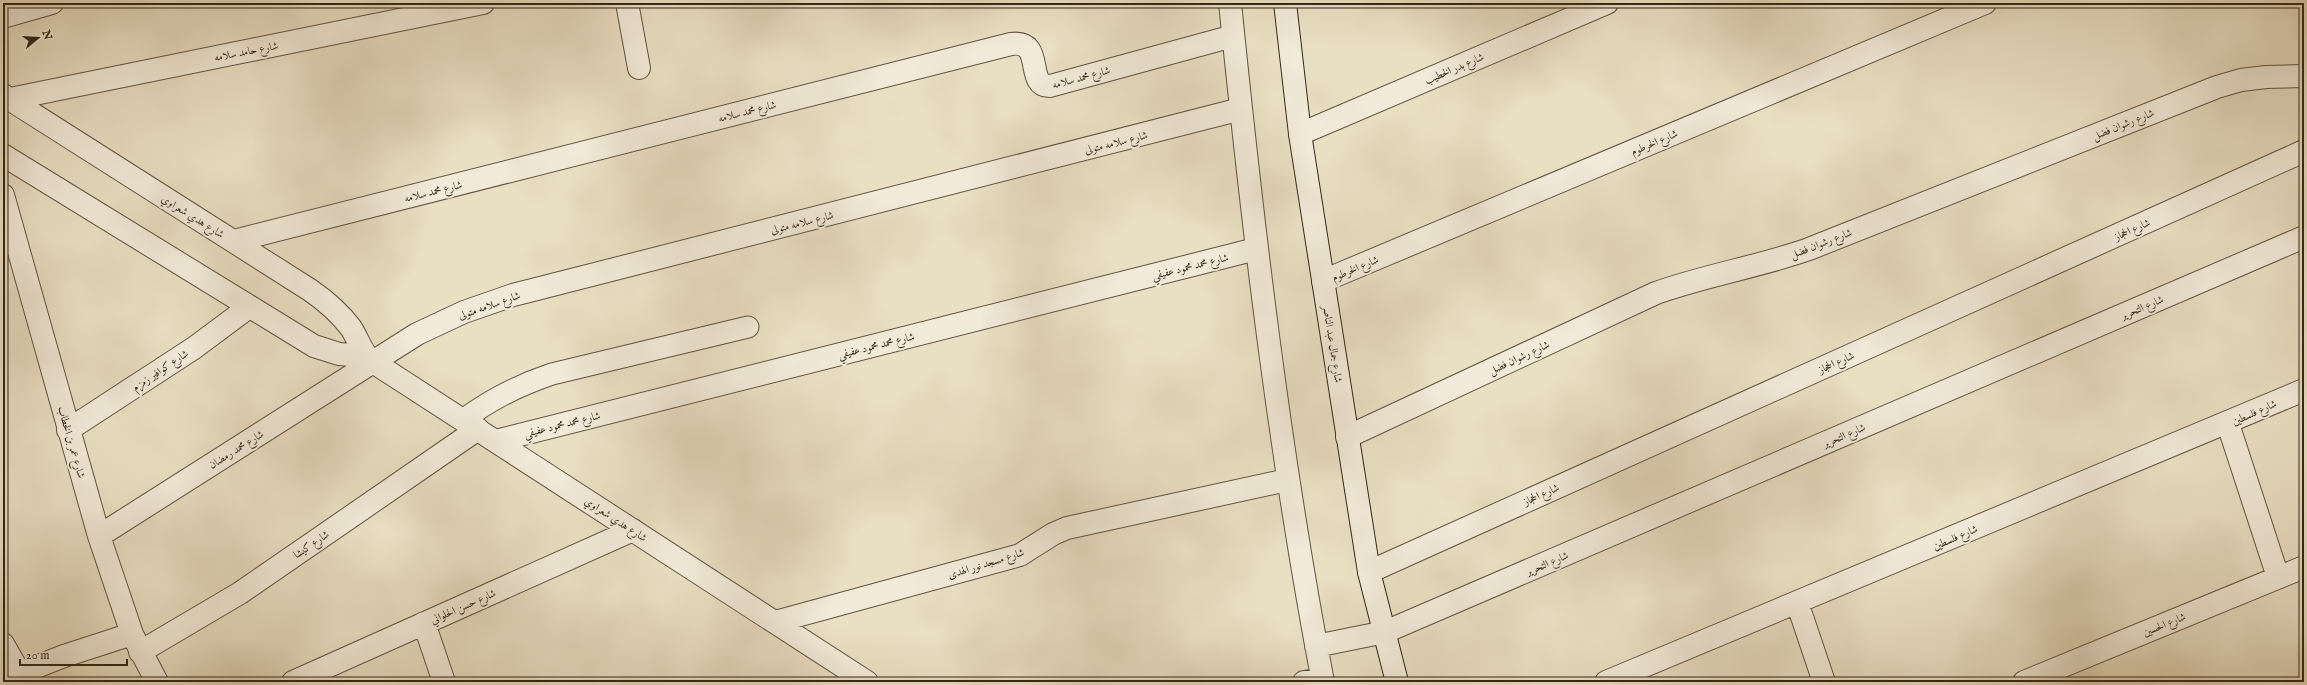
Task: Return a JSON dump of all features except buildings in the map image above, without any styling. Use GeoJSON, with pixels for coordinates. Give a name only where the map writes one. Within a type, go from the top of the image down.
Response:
{"type":"FeatureCollection","features":[{"type":"Feature","properties":{"kind":"street"},"geometry":{"type":"LineString","coordinates":[[3,17],[52,3]]}},
{"type":"Feature","properties":{"kind":"street","name":"شارع حامد سلامه"},"geometry":{"type":"LineString","coordinates":[[6,97],[483,3]]}},
{"type":"Feature","properties":{"kind":"street"},"geometry":{"type":"LineString","coordinates":[[627,3],[639,68]]}},
{"type":"Feature","properties":{"kind":"street"},"geometry":{"type":"LineString","coordinates":[[1230,3],[1256,250],[1287,480],[1316,646],[1316,681]]}},
{"type":"Feature","properties":{"kind":"street","name":"شارع بدر الخطيب"},"geometry":{"type":"LineString","coordinates":[[1300,134],[1607,3]]}},
{"type":"Feature","properties":{"kind":"street","name":"شارع الخرطوم"},"geometry":{"type":"LineString","coordinates":[[1323,281],[1985,3]]}},
{"type":"Feature","properties":{"kind":"street","name":"شارع جمال عبد الناصر"},"geometry":{"type":"LineString","coordinates":[[1286,4],[1300,134],[1368,572],[1397,682]]}},
{"type":"Feature","properties":{"kind":"street","name":"شارع محمد سلامه"},"geometry":{"type":"LineString","coordinates":[[234,241],[1020,42],[1027,46],[1032,54],[1037,78],[1044,86],[1233,36]]}},
{"type":"Feature","properties":{"kind":"street","name":"شارع رشوان فضل"},"geometry":{"type":"LineString","coordinates":[[1347,437],[1656,293],[1707,276],[1759,265],[1809,249],[2216,87],[2241,80],[2266,77],[2304,76]]}},
{"type":"Feature","properties":{"kind":"street","name":"شارع هدي شعراوي"},"geometry":{"type":"LineString","coordinates":[[6,97],[234,241],[333,307],[352,330],[369,359]]}},
{"type":"Feature","properties":{"kind":"street","name":"شارع سلامه متولى"},"geometry":{"type":"LineString","coordinates":[[369,359],[464,312],[513,295],[1242,110]]}},
{"type":"Feature","properties":{"kind":"street","name":"شارع الحجاز"},"geometry":{"type":"LineString","coordinates":[[1368,572],[2304,151]]}},
{"type":"Feature","properties":{"kind":"street","name":"شارع هدي شعراوي"},"geometry":{"type":"LineString","coordinates":[[3,155],[314,346],[339,354],[369,359],[867,682]]}},
{"type":"Feature","properties":{"kind":"street","name":"شارع عمر بن الخطاب"},"geometry":{"type":"LineString","coordinates":[[3,195],[11,262],[68,430],[99,536],[136,643],[157,682]]}},
{"type":"Feature","properties":{"kind":"street","name":"شارع التحرير"},"geometry":{"type":"LineString","coordinates":[[1316,646],[1384,632],[2304,237]]}},
{"type":"Feature","properties":{"kind":"street","name":"شارع محمد محمود عفيفي"},"geometry":{"type":"LineString","coordinates":[[479,430],[1256,250]]}},
{"type":"Feature","properties":{"kind":"street","name":"شارع كوافير زمزم"},"geometry":{"type":"LineString","coordinates":[[68,430],[188,352],[249,307]]}},
{"type":"Feature","properties":{"kind":"street","name":"شارع محمد رمضان"},"geometry":{"type":"LineString","coordinates":[[99,536],[369,359]]}},
{"type":"Feature","properties":{"kind":"street","name":"شارع فلسطين"},"geometry":{"type":"LineString","coordinates":[[1606,682],[2228,424],[2304,390]]}},
{"type":"Feature","properties":{"kind":"street"},"geometry":{"type":"LineString","coordinates":[[2228,424],[2278,577]]}},
{"type":"Feature","properties":{"kind":"street","name":"شارع كيشا"},"geometry":{"type":"LineString","coordinates":[[11,676],[136,643],[240,593],[479,430]]}},
{"type":"Feature","properties":{"kind":"street","name":"شارع مسجد نور الهدى"},"geometry":{"type":"LineString","coordinates":[[775,622],[1020,555],[1053,534],[1067,528],[1287,480]]}},
{"type":"Feature","properties":{"kind":"street","name":"شارع حسن الحلواني"},"geometry":{"type":"LineString","coordinates":[[293,682],[322,676],[424,624],[633,530]]}},
{"type":"Feature","properties":{"kind":"street","name":"شارع الحسين"},"geometry":{"type":"LineString","coordinates":[[2024,682],[2304,567]]}},
{"type":"Feature","properties":{"kind":"street"},"geometry":{"type":"LineString","coordinates":[[1797,602],[1824,682]]}},
{"type":"Feature","properties":{"kind":"street"},"geometry":{"type":"LineString","coordinates":[[424,624],[444,682]]}},
{"type":"Feature","properties":{"kind":"street"},"geometry":{"type":"LineString","coordinates":[[3,644],[11,676]]}},
{"type":"Feature","properties":{"kind":"lane"},"geometry":{"type":"LineString","coordinates":[[479,430],[496,397],[520,385],[552,374],[748,327]]}}]}
